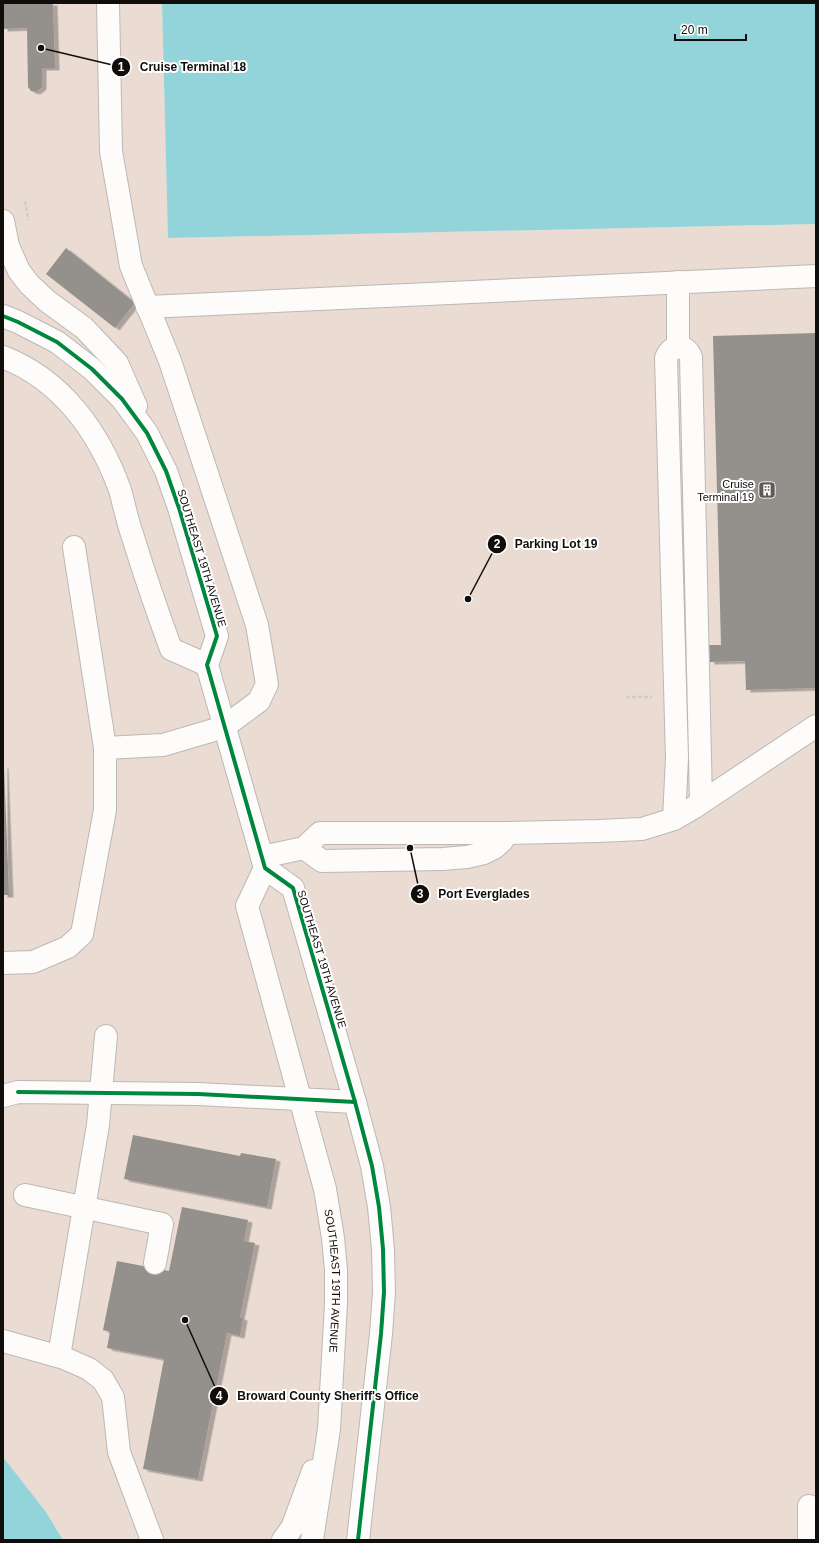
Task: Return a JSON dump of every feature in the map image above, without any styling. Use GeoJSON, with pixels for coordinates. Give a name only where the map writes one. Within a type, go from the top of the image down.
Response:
{"type":"FeatureCollection","features":[{"type":"Feature","properties":{"kind":"street"},"geometry":{"type":"LineString","coordinates":[[105,748],[164,745],[224,727],[259,702],[267,684],[257,625],[170,361],[131,266],[111,151],[108,3]]}},
{"type":"Feature","properties":{"kind":"street"},"geometry":{"type":"LineString","coordinates":[[3,221],[8,246],[19,271],[29,284],[47,301],[84,328],[117,363],[147,433]]}},
{"type":"Feature","properties":{"kind":"street"},"geometry":{"type":"LineString","coordinates":[[147,307],[816,276]]}},
{"type":"Feature","properties":{"kind":"street"},"geometry":{"type":"LineString","coordinates":[[674,819],[677,758],[672,352],[678,282]]}},
{"type":"Feature","properties":{"kind":"street","name":"SOUTHEAST 19TH AVENUE"},"geometry":{"type":"LineString","coordinates":[[3,316],[57,342],[92,368],[122,399],[147,433],[166,471],[179,508],[217,636],[207,665]]}},
{"type":"Feature","properties":{"kind":"street"},"geometry":{"type":"LineString","coordinates":[[672,352],[684,348],[689,352],[691,357],[701,802]]}},
{"type":"Feature","properties":{"kind":"street"},"geometry":{"type":"LineString","coordinates":[[3,357],[16,362],[52,386],[81,415],[104,453],[120,490],[131,532],[171,649],[207,665],[264,862],[304,848],[320,833],[507,833],[642,829],[674,819],[812,734]]}},
{"type":"Feature","properties":{"kind":"street"},"geometry":{"type":"LineString","coordinates":[[3,963],[33,962],[68,947],[82,934],[105,810],[105,748],[74,547]]}},
{"type":"Feature","properties":{"kind":"street"},"geometry":{"type":"LineString","coordinates":[[304,848],[322,862],[443,859],[467,857],[484,853],[494,848],[502,841],[507,833]]}},
{"type":"Feature","properties":{"kind":"street","name":"SOUTHEAST 19TH AVENUE"},"geometry":{"type":"LineString","coordinates":[[312,1540],[329,1429],[336,1303],[336,1270],[333,1238],[325,1189],[247,906],[264,862],[293,888],[355,1102],[372,1166],[379,1207],[383,1249],[384,1285],[381,1334],[358,1540]]}},
{"type":"Feature","properties":{"kind":"street"},"geometry":{"type":"LineString","coordinates":[[59,1356],[98,1124],[106,1036]]}},
{"type":"Feature","properties":{"kind":"street"},"geometry":{"type":"LineString","coordinates":[[10,1094],[198,1094],[355,1102]]}},
{"type":"Feature","properties":{"kind":"street"},"geometry":{"type":"LineString","coordinates":[[25,1195],[162,1224],[154,1263]]}},
{"type":"Feature","properties":{"kind":"street"},"geometry":{"type":"LineString","coordinates":[[3,1341],[59,1356],[89,1369],[103,1380],[113,1397],[118,1452],[152,1540]]}},
{"type":"Feature","properties":{"kind":"street"},"geometry":{"type":"LineString","coordinates":[[284,1540],[292,1528],[329,1429]]}},
{"type":"Feature","properties":{"kind":"street"},"geometry":{"type":"LineString","coordinates":[[809,1506],[809,1540]]}},
{"type":"Feature","properties":{"kind":"path"},"geometry":{"type":"LineString","coordinates":[[626,697],[655,697]]}},
{"type":"Feature","properties":{"kind":"shaded area"},"geometry":{"type":"Polygon","coordinates":[[[3,3],[162,3],[168,238],[816,224],[816,1540],[63,1540],[46,1512],[3,1457],[3,3]]]}},
{"type":"Feature","properties":{"kind":"water"},"geometry":{"type":"Polygon","coordinates":[[[162,3],[816,3],[816,224],[168,238],[162,3]]]}},
{"type":"Feature","properties":{"kind":"water"},"geometry":{"type":"Polygon","coordinates":[[[3,1457],[46,1512],[63,1540],[3,1540],[3,1457]]]}},
{"type":"Feature","properties":{"kind":"building"},"geometry":{"type":"Polygon","coordinates":[[[3,3],[53,3],[55,68],[42,68],[42,87],[36,92],[31,91],[28,87],[27,28],[3,29],[3,3]]]}},
{"type":"Feature","properties":{"kind":"building"},"geometry":{"type":"Polygon","coordinates":[[[66,248],[135,303],[115,328],[46,274],[66,248]]]}},
{"type":"Feature","properties":{"kind":"building","name":"Cruise Terminal 19"},"geometry":{"type":"Polygon","coordinates":[[[816,333],[816,688],[746,690],[745,661],[710,662],[709,645],[721,645],[713,336],[816,333]]]}},
{"type":"Feature","properties":{"kind":"building"},"geometry":{"type":"Polygon","coordinates":[[[4,766],[9,895],[3,895],[4,766]]]}},
{"type":"Feature","properties":{"kind":"building"},"geometry":{"type":"Polygon","coordinates":[[[133,1135],[240,1156],[241,1153],[276,1159],[267,1207],[124,1179],[133,1135]]]}},
{"type":"Feature","properties":{"kind":"building"},"geometry":{"type":"Polygon","coordinates":[[[182,1207],[248,1220],[244,1241],[255,1243],[240,1317],[243,1318],[240,1336],[227,1333],[198,1479],[143,1469],[164,1359],[107,1348],[110,1332],[103,1330],[117,1261],[169,1271],[182,1207]]]}},
{"type":"Feature","properties":{"kind":"cycle path"},"geometry":{"type":"LineString","coordinates":[[3,316],[57,342],[92,369],[122,399],[147,433],[166,471],[179,508],[217,636],[207,665],[265,868],[293,888],[355,1102],[372,1166],[379,1207],[383,1249],[384,1292],[381,1334],[358,1540]]}},
{"type":"Feature","properties":{"kind":"cycle path"},"geometry":{"type":"LineString","coordinates":[[18,1092],[198,1094],[355,1102]]}},
{"type":"Feature","properties":{"kind":"place","name":"Cruise Terminal 18"},"geometry":{"type":"Point","coordinates":[41,48]}},
{"type":"Feature","properties":{"kind":"place","name":"Cruise Terminal 19"},"geometry":{"type":"Point","coordinates":[767,490]}},
{"type":"Feature","properties":{"kind":"place","name":"Parking Lot 19"},"geometry":{"type":"Point","coordinates":[468,599]}},
{"type":"Feature","properties":{"kind":"place","name":"Port Everglades"},"geometry":{"type":"Point","coordinates":[410,848]}},
{"type":"Feature","properties":{"kind":"place","name":"Broward County Sheriff's Office"},"geometry":{"type":"Point","coordinates":[185,1320]}}]}
